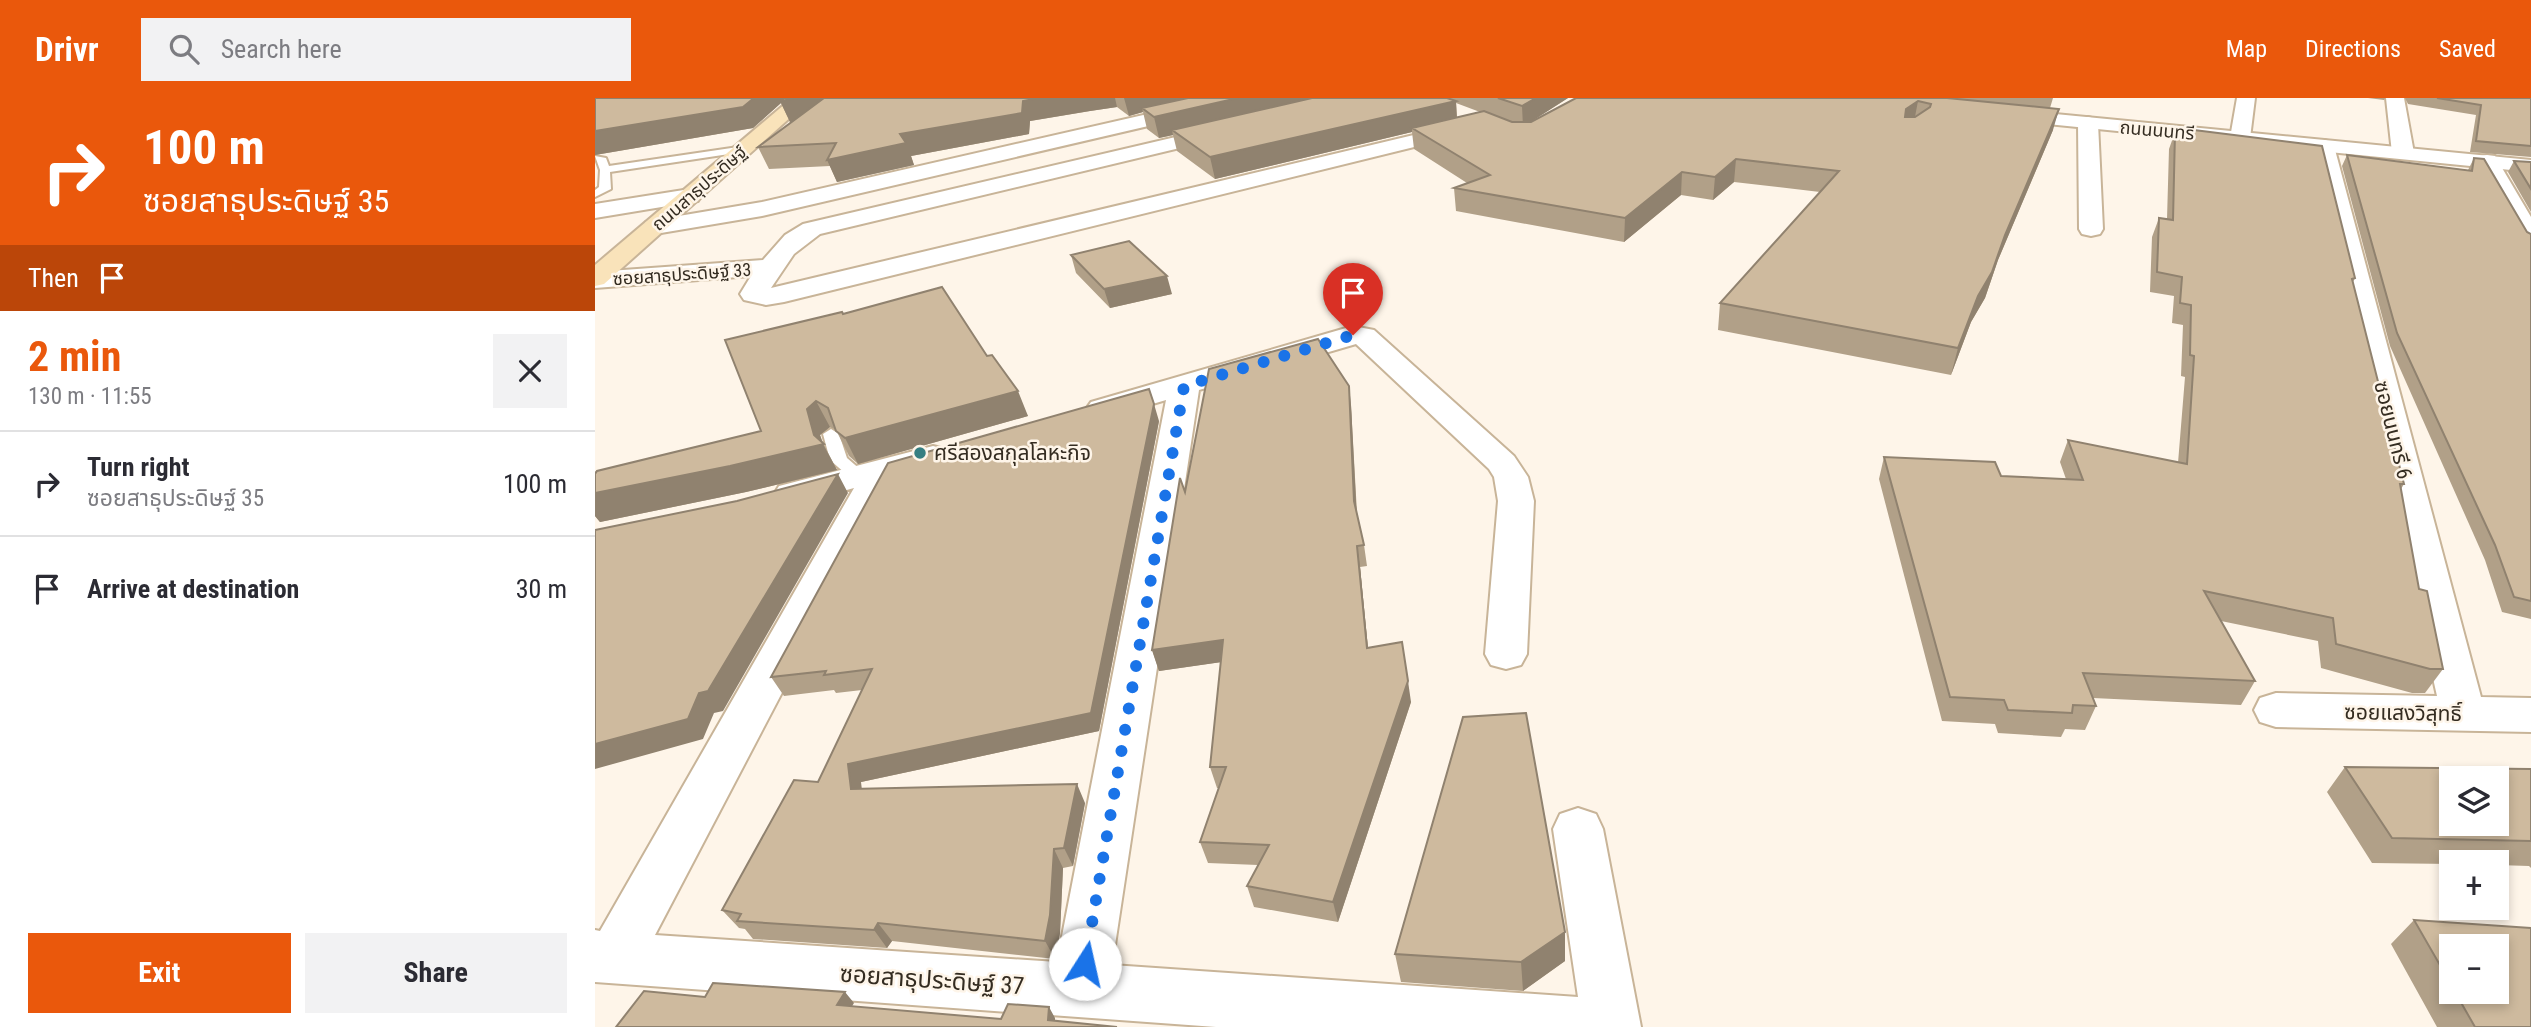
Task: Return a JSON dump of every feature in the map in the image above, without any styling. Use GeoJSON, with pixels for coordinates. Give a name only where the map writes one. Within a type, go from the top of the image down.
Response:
{"type":"FeatureCollection","features":[{"type":"Feature","properties":{"kind":"main road","name":"ถนนสาธุประดิษฐ์"},"geometry":{"type":"LineString","coordinates":[[595,279],[803,98]]}},
{"type":"Feature","properties":{"kind":"street"},"geometry":{"type":"LineString","coordinates":[[655,227],[762,209],[1243,98]]}},
{"type":"Feature","properties":{"kind":"street"},"geometry":{"type":"LineString","coordinates":[[2240,138],[2246,98]]}},
{"type":"Feature","properties":{"kind":"street"},"geometry":{"type":"LineString","coordinates":[[2395,98],[2403,153]]}},
{"type":"Feature","properties":{"kind":"street"},"geometry":{"type":"LineString","coordinates":[[1243,127],[812,229],[799,235],[770,267],[754,294],[766,297],[784,294],[1483,124],[1450,111]]}},
{"type":"Feature","properties":{"kind":"street","name":"ถนนนนทรี"},"geometry":{"type":"LineString","coordinates":[[1979,113],[2531,166]]}},
{"type":"Feature","properties":{"kind":"street"},"geometry":{"type":"LineString","coordinates":[[2088,123],[2091,229]]}},
{"type":"Feature","properties":{"kind":"street","name":"ซอยนนทรี 6"},"geometry":{"type":"LineString","coordinates":[[2324,146],[2463,714]]}},
{"type":"Feature","properties":{"kind":"street"},"geometry":{"type":"LineString","coordinates":[[2487,162],[2531,238]]}},
{"type":"Feature","properties":{"kind":"street"},"geometry":{"type":"LineString","coordinates":[[595,211],[690,196]]}},
{"type":"Feature","properties":{"kind":"street","name":"ซอยสาธุประดิษฐ์ 33"},"geometry":{"type":"LineString","coordinates":[[595,279],[770,267]]}},
{"type":"Feature","properties":{"kind":"street"},"geometry":{"type":"LineString","coordinates":[[1079,415],[1353,335],[1364,336],[1502,463],[1511,477],[1516,501],[1506,654]]}},
{"type":"Feature","properties":{"kind":"street"},"geometry":{"type":"LineString","coordinates":[[1080,992],[1184,386]]}},
{"type":"Feature","properties":{"kind":"street"},"geometry":{"type":"LineString","coordinates":[[761,502],[960,449]]}},
{"type":"Feature","properties":{"kind":"street"},"geometry":{"type":"LineString","coordinates":[[605,956],[871,474]]}},
{"type":"Feature","properties":{"kind":"street","name":"ซอยแสงวิสุทธิ์"},"geometry":{"type":"LineString","coordinates":[[2276,710],[2531,715]]}},
{"type":"Feature","properties":{"kind":"street"},"geometry":{"type":"LineString","coordinates":[[1578,829],[1612,1027]]}},
{"type":"Feature","properties":{"kind":"street","name":"ซอยสาธุประดิษฐ์ 37"},"geometry":{"type":"LineString","coordinates":[[605,956],[1080,992],[1604,1027]]}},
{"type":"Feature","properties":{"kind":"lane"},"geometry":{"type":"LineString","coordinates":[[605,170],[745,149]]}},
{"type":"Feature","properties":{"kind":"lane"},"geometry":{"type":"LineString","coordinates":[[595,159],[602,160],[605,170],[605,189],[595,194]]}},
{"type":"Feature","properties":{"kind":"lane"},"geometry":{"type":"LineString","coordinates":[[831,434],[838,460],[871,474]]}},
{"type":"Feature","properties":{"kind":"building"},"geometry":{"type":"Polygon","coordinates":[[[595,98],[754,98],[743,107],[595,131],[595,98]]]}},
{"type":"Feature","properties":{"kind":"building"},"geometry":{"type":"Polygon","coordinates":[[[824,98],[1039,98],[1023,101],[1022,113],[900,134],[906,143],[827,160],[836,143],[758,147],[824,98]]]}},
{"type":"Feature","properties":{"kind":"building"},"geometry":{"type":"Polygon","coordinates":[[[1188,98],[1238,98],[1154,117],[1142,108],[1188,98]]]}},
{"type":"Feature","properties":{"kind":"building"},"geometry":{"type":"Polygon","coordinates":[[[1312,98],[1447,98],[1456,101],[1210,157],[1172,130],[1312,98]]]}},
{"type":"Feature","properties":{"kind":"building"},"geometry":{"type":"Polygon","coordinates":[[[1498,98],[1536,98],[1522,106],[1498,98]]]}},
{"type":"Feature","properties":{"kind":"building"},"geometry":{"type":"Polygon","coordinates":[[[1576,98],[1947,98],[2059,109],[1958,348],[1720,303],[1839,171],[1736,159],[1715,177],[1682,172],[1625,218],[1454,188],[1490,175],[1412,128],[1484,111],[1512,122],[1531,122],[1576,98]],[[1918,101],[1906,109],[1905,117],[1915,117],[1931,104],[1918,101]]]}},
{"type":"Feature","properties":{"kind":"building"},"geometry":{"type":"Polygon","coordinates":[[[2437,98],[2531,98],[2531,146],[2476,141],[2481,105],[2437,98]]]}},
{"type":"Feature","properties":{"kind":"building"},"geometry":{"type":"Polygon","coordinates":[[[2194,130],[2322,146],[2355,278],[2352,279],[2404,484],[2400,484],[2419,589],[2427,591],[2443,669],[2430,669],[2336,644],[2333,618],[2204,591],[2255,681],[2083,673],[2096,706],[2073,705],[2072,713],[2008,710],[2004,700],[1950,697],[1884,457],[1995,462],[2001,476],[2083,480],[2068,440],[2187,464],[2194,356],[2190,355],[2191,305],[2180,303],[2182,277],[2157,272],[2159,218],[2173,220],[2175,132],[2194,135],[2194,130]]]}},
{"type":"Feature","properties":{"kind":"building"},"geometry":{"type":"Polygon","coordinates":[[[2347,155],[2472,171],[2474,158],[2484,159],[2527,232],[2531,234],[2531,601],[2514,597],[2495,545],[2397,333],[2347,155]]]}},
{"type":"Feature","properties":{"kind":"building"},"geometry":{"type":"Polygon","coordinates":[[[2514,161],[2531,162],[2531,189],[2514,161]]]}},
{"type":"Feature","properties":{"kind":"building"},"geometry":{"type":"Polygon","coordinates":[[[1129,241],[1167,276],[1104,289],[1071,255],[1129,241]]]}},
{"type":"Feature","properties":{"kind":"building"},"geometry":{"type":"Polygon","coordinates":[[[942,287],[987,356],[992,355],[1018,391],[845,438],[836,431],[828,408],[816,401],[807,409],[814,435],[824,444],[595,493],[597,471],[761,431],[725,340],[842,312],[843,314],[942,287]]]}},
{"type":"Feature","properties":{"kind":"building"},"geometry":{"type":"Polygon","coordinates":[[[1318,339],[1349,386],[1354,501],[1364,545],[1357,546],[1367,648],[1402,642],[1408,681],[1333,902],[1247,886],[1269,845],[1200,842],[1226,767],[1210,767],[1223,640],[1152,650],[1180,478],[1185,492],[1209,369],[1318,339]]]}},
{"type":"Feature","properties":{"kind":"building"},"geometry":{"type":"Polygon","coordinates":[[[1149,389],[1154,404],[1091,713],[848,764],[851,789],[1077,784],[1064,848],[1054,849],[1050,915],[1045,941],[878,923],[874,930],[737,921],[741,914],[722,910],[794,780],[818,782],[872,669],[824,675],[826,671],[771,677],[888,463],[1149,389]]]}},
{"type":"Feature","properties":{"kind":"building"},"geometry":{"type":"Polygon","coordinates":[[[838,474],[708,691],[699,693],[688,719],[595,744],[595,530],[737,501],[838,474]]]}},
{"type":"Feature","properties":{"kind":"building"},"geometry":{"type":"Polygon","coordinates":[[[1526,713],[1565,932],[1521,962],[1395,954],[1463,717],[1526,713]]]}},
{"type":"Feature","properties":{"kind":"building"},"geometry":{"type":"Polygon","coordinates":[[[2345,767],[2439,768],[2439,836],[2509,836],[2509,769],[2531,769],[2531,841],[2392,838],[2345,767]]]}},
{"type":"Feature","properties":{"kind":"building"},"geometry":{"type":"Polygon","coordinates":[[[2414,920],[2531,928],[2531,1027],[2475,1027],[2462,1004],[2509,1004],[2509,934],[2439,934],[2439,963],[2414,920]]]}},
{"type":"Feature","properties":{"kind":"building"},"geometry":{"type":"Polygon","coordinates":[[[713,983],[845,992],[837,1005],[1001,1019],[1008,1004],[1049,1007],[1048,1020],[1117,1027],[616,1027],[644,991],[705,997],[713,983]]]}},
{"type":"Feature","properties":{"kind":"place","name":"ศรีสองสกุลโลหะกิจ"},"geometry":{"type":"Point","coordinates":[920,453]}},
{"type":"Feature","properties":{"kind":"route"},"geometry":{"type":"LineString","coordinates":[[1085,964],[1184,386],[1353,335]]}}]}
